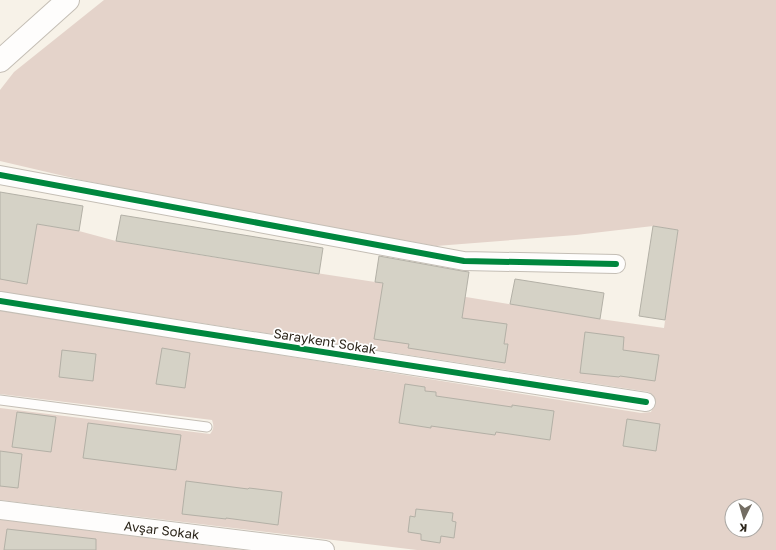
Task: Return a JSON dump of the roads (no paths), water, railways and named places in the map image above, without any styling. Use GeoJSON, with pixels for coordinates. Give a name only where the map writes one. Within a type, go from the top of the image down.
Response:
{"type":"FeatureCollection","features":[{"type":"Feature","properties":{"kind":"street"},"geometry":{"type":"LineString","coordinates":[[0,61],[68,0]]}},
{"type":"Feature","properties":{"kind":"street"},"geometry":{"type":"LineString","coordinates":[[0,175],[464,261],[616,264]]}},
{"type":"Feature","properties":{"kind":"street","name":"Saraykent Sokak"},"geometry":{"type":"LineString","coordinates":[[0,301],[646,402]]}},
{"type":"Feature","properties":{"kind":"street","name":"Avşar Sokak"},"geometry":{"type":"LineString","coordinates":[[0,510],[324,550]]}},
{"type":"Feature","properties":{"kind":"lane"},"geometry":{"type":"LineString","coordinates":[[0,400],[207,427]]}}]}
